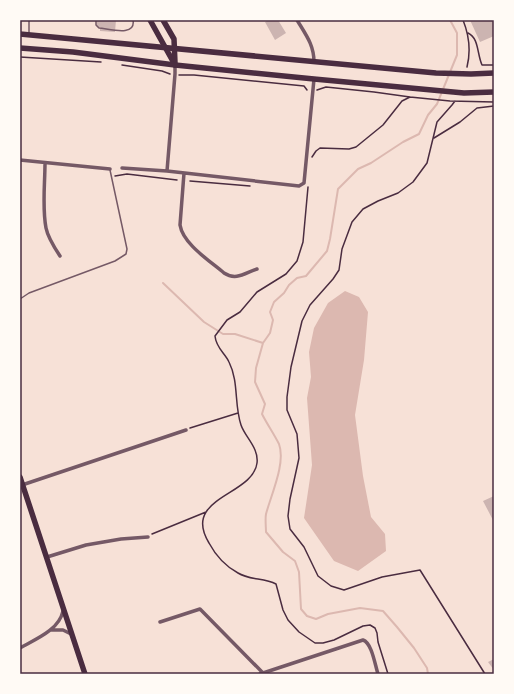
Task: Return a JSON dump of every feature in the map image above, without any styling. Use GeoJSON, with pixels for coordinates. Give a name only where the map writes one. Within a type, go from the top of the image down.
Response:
{"type":"FeatureCollection","features":[{"type":"Feature","properties":{"kind":"main road"},"geometry":{"type":"LineString","coordinates":[[150,20],[174,65]]}},
{"type":"Feature","properties":{"kind":"main road"},"geometry":{"type":"LineString","coordinates":[[163,20],[174,39],[174,65]]}},
{"type":"Feature","properties":{"kind":"main road"},"geometry":{"type":"LineString","coordinates":[[20,34],[436,73],[494,73]]}},
{"type":"Feature","properties":{"kind":"main road"},"geometry":{"type":"LineString","coordinates":[[20,48],[73,52],[174,65],[430,90],[464,93],[494,92]]}},
{"type":"Feature","properties":{"kind":"main road"},"geometry":{"type":"LineString","coordinates":[[20,477],[85,674]]}},
{"type":"Feature","properties":{"kind":"street"},"geometry":{"type":"LineString","coordinates":[[297,20],[314,52],[314,62]]}},
{"type":"Feature","properties":{"kind":"street"},"geometry":{"type":"LineString","coordinates":[[167,171],[175,74],[174,65]]}},
{"type":"Feature","properties":{"kind":"street"},"geometry":{"type":"LineString","coordinates":[[122,168],[167,171],[298,186],[302,185],[304,182],[314,79]]}},
{"type":"Feature","properties":{"kind":"street"},"geometry":{"type":"LineString","coordinates":[[20,160],[110,170]]}},
{"type":"Feature","properties":{"kind":"street"},"geometry":{"type":"LineString","coordinates":[[45,162],[44,212],[46,228],[51,243],[60,256]]}},
{"type":"Feature","properties":{"kind":"street"},"geometry":{"type":"LineString","coordinates":[[184,173],[180,224],[181,231],[187,241],[227,275],[239,277],[257,269]]}},
{"type":"Feature","properties":{"kind":"street"},"geometry":{"type":"LineString","coordinates":[[22,484],[186,430]]}},
{"type":"Feature","properties":{"kind":"street"},"geometry":{"type":"LineString","coordinates":[[47,557],[86,545],[121,539],[148,537]]}},
{"type":"Feature","properties":{"kind":"street"},"geometry":{"type":"LineString","coordinates":[[20,648],[51,630],[62,615],[64,608]]}},
{"type":"Feature","properties":{"kind":"street"},"geometry":{"type":"LineString","coordinates":[[160,622],[200,609],[262,673],[357,641],[365,640],[370,647],[378,674]]}},
{"type":"Feature","properties":{"kind":"street"},"geometry":{"type":"LineString","coordinates":[[51,630],[63,630],[72,635]]}},
{"type":"Feature","properties":{"kind":"lane"},"geometry":{"type":"LineString","coordinates":[[29,20],[29,35]]}},
{"type":"Feature","properties":{"kind":"lane"},"geometry":{"type":"LineString","coordinates":[[96,20],[96,25],[100,28],[126,31],[132,27],[133,20]]}},
{"type":"Feature","properties":{"kind":"lane"},"geometry":{"type":"LineString","coordinates":[[20,299],[29,293],[115,261],[126,254],[127,249],[110,170]]}},
{"type":"Feature","properties":{"kind":"path"},"geometry":{"type":"LineString","coordinates":[[463,20],[468,33],[473,35],[478,57],[482,65],[494,65]]}},
{"type":"Feature","properties":{"kind":"path"},"geometry":{"type":"LineString","coordinates":[[20,57],[108,63]]}},
{"type":"Feature","properties":{"kind":"path"},"geometry":{"type":"LineString","coordinates":[[121,65],[162,71],[166,74]]}},
{"type":"Feature","properties":{"kind":"path"},"geometry":{"type":"LineString","coordinates":[[187,76],[194,75],[304,86],[308,90]]}},
{"type":"Feature","properties":{"kind":"path"},"geometry":{"type":"LineString","coordinates":[[319,90],[326,87],[428,99],[494,102]]}},
{"type":"Feature","properties":{"kind":"path"},"geometry":{"type":"LineString","coordinates":[[312,162],[313,155],[320,148],[349,149],[356,147],[383,125],[402,101],[410,97]]}},
{"type":"Feature","properties":{"kind":"path"},"geometry":{"type":"LineString","coordinates":[[485,674],[420,570],[382,578],[344,590],[331,586],[318,576],[304,547],[290,529],[288,516],[290,499],[299,458],[297,434],[288,410],[287,397],[291,367],[302,321],[310,305],[333,279],[338,270],[342,249],[352,222],[363,209],[398,193],[413,182],[426,163],[434,138],[460,122],[478,108],[494,106]]}},
{"type":"Feature","properties":{"kind":"path"},"geometry":{"type":"LineString","coordinates":[[111,176],[127,174],[177,180]]}},
{"type":"Feature","properties":{"kind":"path"},"geometry":{"type":"LineString","coordinates":[[309,186],[303,242],[297,260],[286,274],[256,292],[240,312],[228,320],[216,335],[215,342],[229,362],[235,378],[238,413],[241,426],[252,444],[258,462],[254,473],[246,481],[224,496],[207,511],[203,517],[202,525],[205,537],[214,553],[226,566],[239,574],[276,584],[283,610],[288,620],[299,632],[315,643],[323,643],[334,640],[363,626],[370,625],[375,628],[388,674]]}},
{"type":"Feature","properties":{"kind":"path"},"geometry":{"type":"LineString","coordinates":[[186,430],[238,413]]}},
{"type":"Feature","properties":{"kind":"path"},"geometry":{"type":"LineString","coordinates":[[148,537],[154,533],[207,511]]}},
{"type":"Feature","properties":{"kind":"shaded area"},"geometry":{"type":"Polygon","coordinates":[[[345,291],[359,297],[368,312],[364,360],[355,415],[363,476],[371,517],[385,534],[386,551],[358,571],[334,561],[304,518],[312,465],[307,398],[311,377],[309,352],[314,328],[328,303],[345,291]]]}},
{"type":"Feature","properties":{"kind":"building"},"geometry":{"type":"Polygon","coordinates":[[[97,20],[116,20],[115,32],[100,31],[100,28],[96,25],[97,20]]]}},
{"type":"Feature","properties":{"kind":"building"},"geometry":{"type":"Polygon","coordinates":[[[269,20],[278,20],[286,33],[275,40],[265,22],[269,20]]]}},
{"type":"Feature","properties":{"kind":"building"},"geometry":{"type":"Polygon","coordinates":[[[470,20],[494,20],[494,36],[480,42],[470,20]]]}},
{"type":"Feature","properties":{"kind":"building"},"geometry":{"type":"Polygon","coordinates":[[[494,496],[494,522],[483,501],[494,496]]]}},
{"type":"Feature","properties":{"kind":"building"},"geometry":{"type":"Polygon","coordinates":[[[494,659],[494,670],[488,662],[494,659]]]}},
{"type":"Feature","properties":{"kind":"waterway"},"geometry":{"type":"LineString","coordinates":[[428,674],[427,668],[414,648],[383,611],[360,608],[328,614],[316,619],[307,616],[301,609],[299,572],[295,561],[283,552],[266,532],[266,514],[277,479],[281,452],[279,444],[262,414],[265,404],[255,382],[256,368],[263,343],[270,333],[273,320],[270,312],[274,302],[297,278],[306,276],[327,251],[338,189],[358,169],[371,163],[403,142],[419,134],[428,115],[437,104],[457,55],[457,33],[450,20]]}},
{"type":"Feature","properties":{"kind":"waterway"},"geometry":{"type":"LineString","coordinates":[[163,283],[204,322],[223,334],[235,334],[263,343]]}}]}
